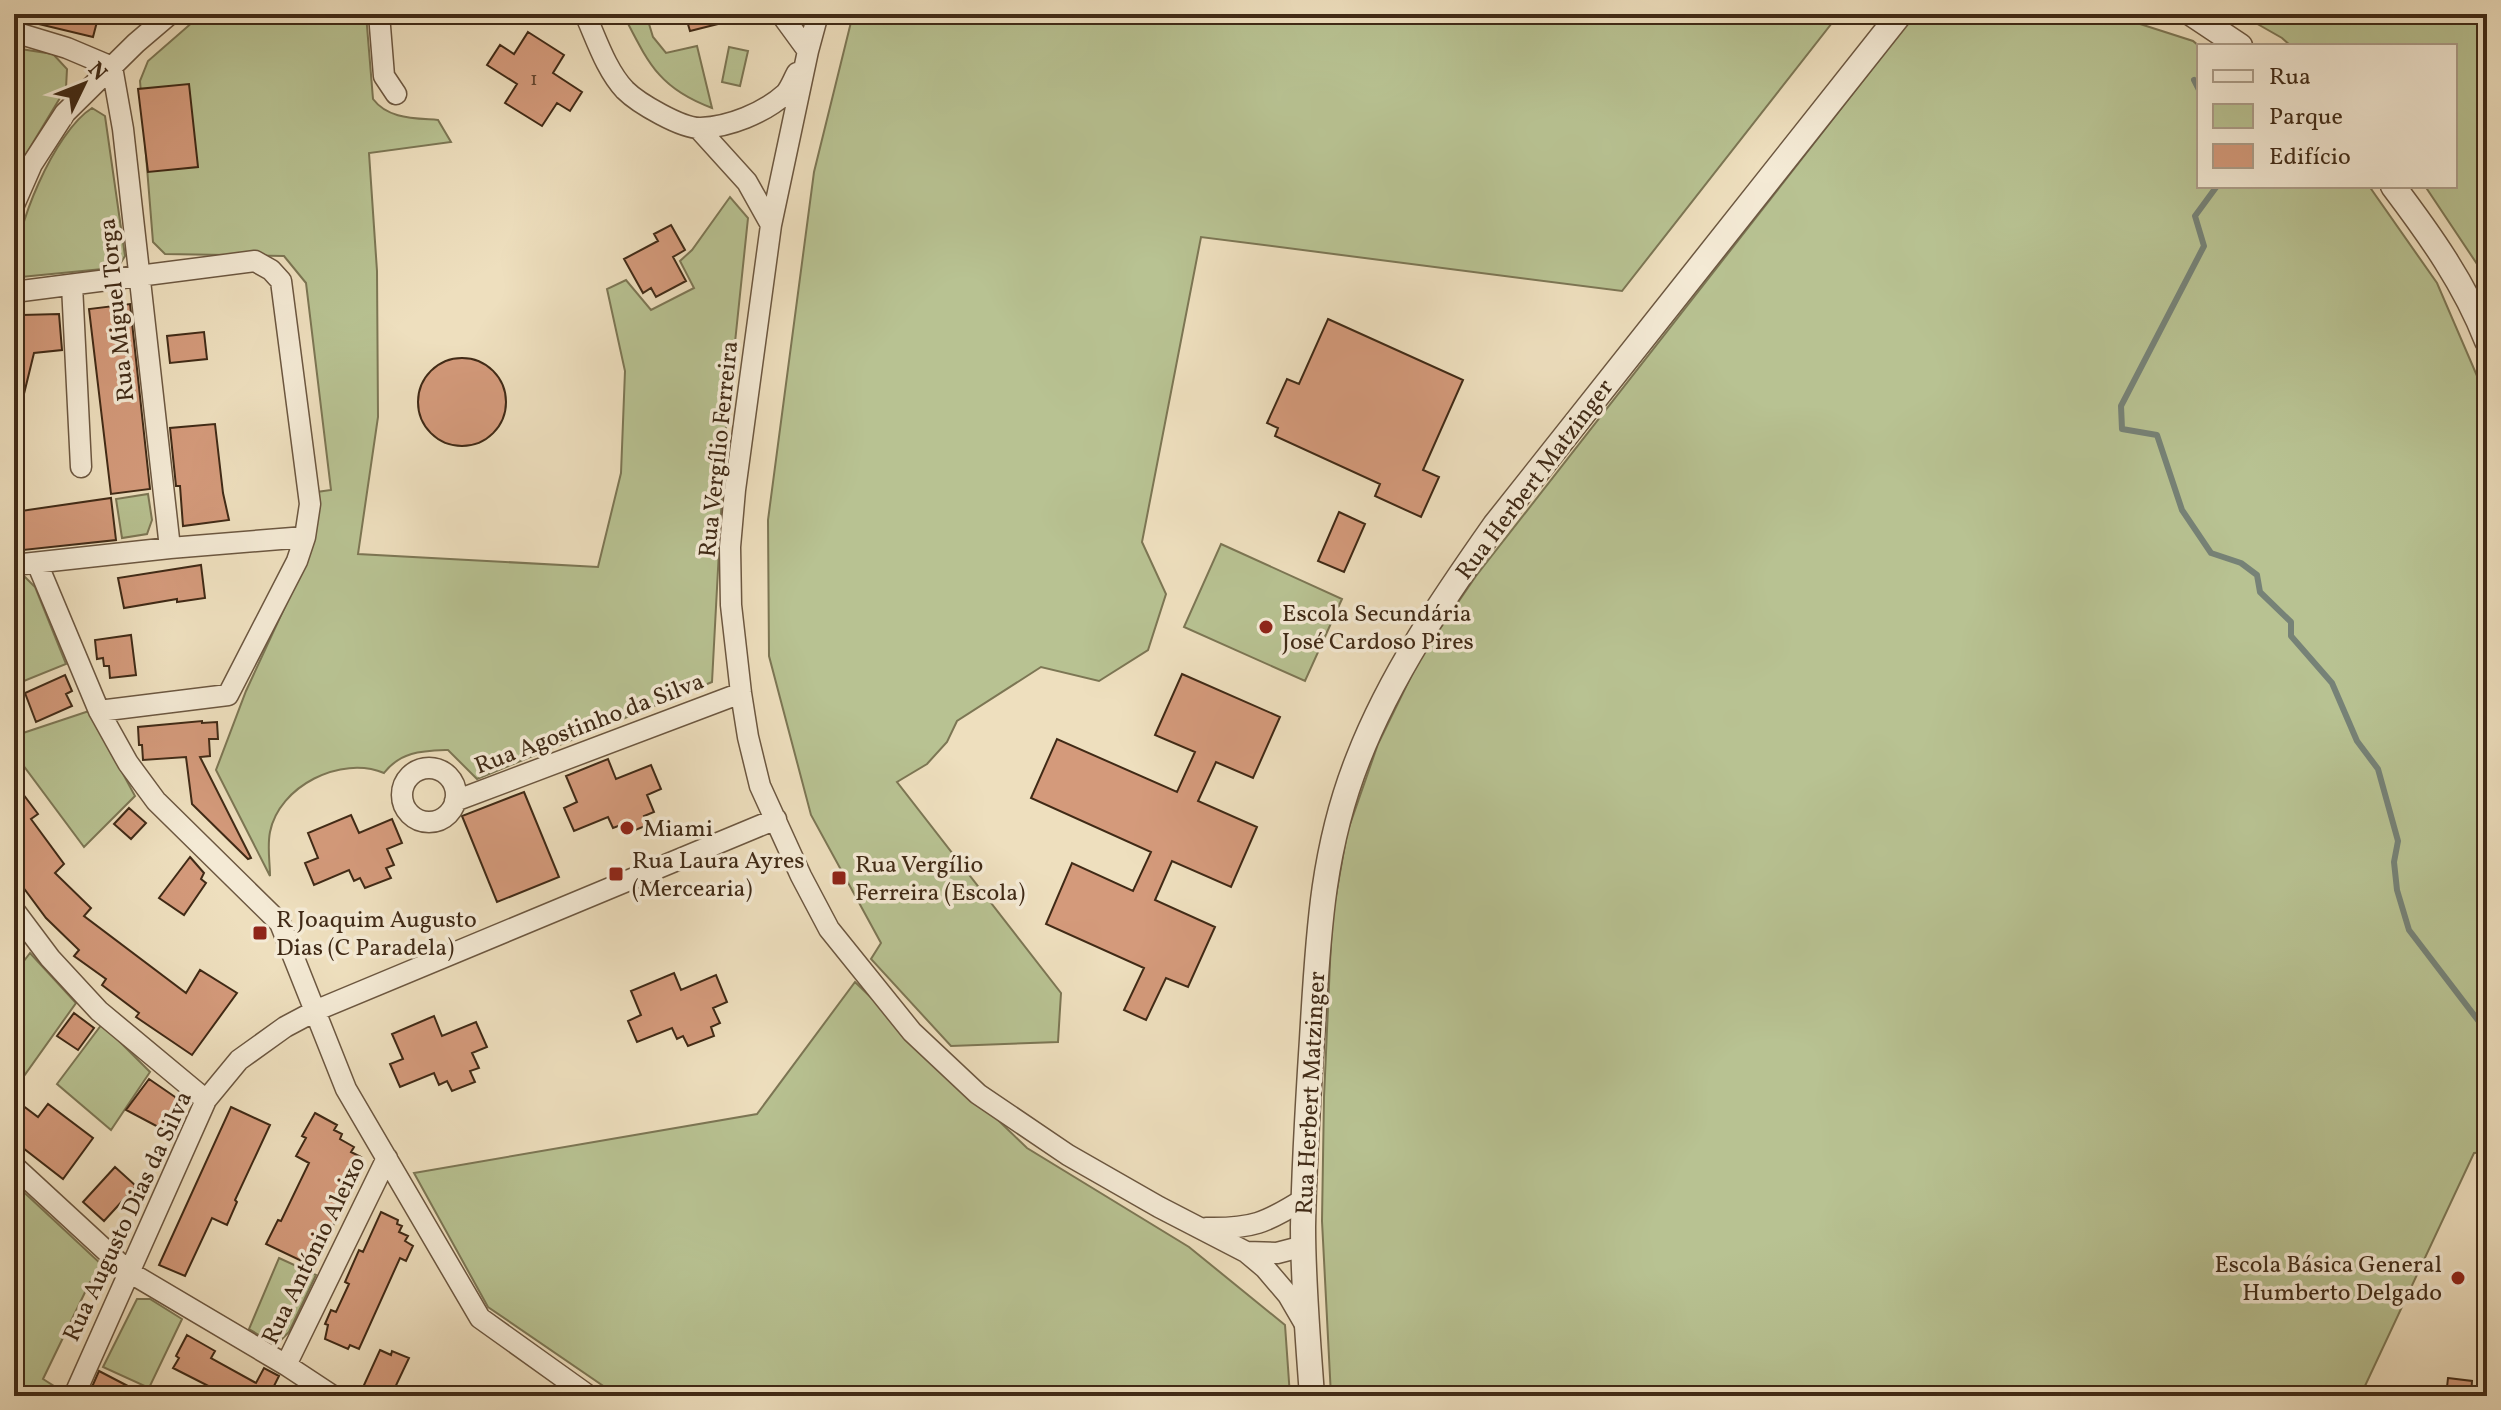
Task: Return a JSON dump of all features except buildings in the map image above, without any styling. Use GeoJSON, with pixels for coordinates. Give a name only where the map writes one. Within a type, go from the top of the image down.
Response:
{"type":"FeatureCollection","features":[{"type":"Feature","properties":{"kind":"street"},"geometry":{"type":"LineString","coordinates":[[14,205],[32,164],[65,113],[170,14]]}},
{"type":"Feature","properties":{"kind":"street"},"geometry":{"type":"LineString","coordinates":[[379,14],[384,76],[396,94]]}},
{"type":"Feature","properties":{"kind":"street"},"geometry":{"type":"LineString","coordinates":[[585,14],[624,89],[676,122],[699,129],[737,121],[767,107],[787,92],[808,51],[818,14]]}},
{"type":"Feature","properties":{"kind":"street"},"geometry":{"type":"LineString","coordinates":[[781,14],[808,51]]}},
{"type":"Feature","properties":{"kind":"street","name":"Rua Herbert Matzinger"},"geometry":{"type":"LineString","coordinates":[[1312,1396],[1304,1199],[1313,998],[1324,881],[1337,820],[1358,759],[1396,676],[1438,606],[1495,525],[1900,14]]}},
{"type":"Feature","properties":{"kind":"street"},"geometry":{"type":"LineString","coordinates":[[2192,14],[2237,44]]}},
{"type":"Feature","properties":{"kind":"street"},"geometry":{"type":"LineString","coordinates":[[14,32],[67,48],[112,67]]}},
{"type":"Feature","properties":{"kind":"street","name":"Rua Vergílio Ferreira"},"geometry":{"type":"LineString","coordinates":[[808,51],[771,225],[730,547],[731,605],[741,693],[760,786],[808,892],[829,929],[923,1042],[978,1094],[1068,1155],[1246,1252],[1265,1268],[1288,1295],[1307,1328]]}},
{"type":"Feature","properties":{"kind":"street","name":"Rua Miguel Torga"},"geometry":{"type":"LineString","coordinates":[[112,67],[123,129],[170,548]]}},
{"type":"Feature","properties":{"kind":"street"},"geometry":{"type":"LineString","coordinates":[[699,129],[747,182],[771,225]]}},
{"type":"Feature","properties":{"kind":"street"},"geometry":{"type":"LineString","coordinates":[[2395,188],[2481,306],[2487,341]]}},
{"type":"Feature","properties":{"kind":"street"},"geometry":{"type":"LineString","coordinates":[[14,292],[255,261],[271,270],[281,281],[310,504],[305,537],[297,561],[228,695],[99,711]]}},
{"type":"Feature","properties":{"kind":"street"},"geometry":{"type":"LineString","coordinates":[[72,285],[81,467]]}},
{"type":"Feature","properties":{"kind":"street"},"geometry":{"type":"LineString","coordinates":[[14,565],[305,537]]}},
{"type":"Feature","properties":{"kind":"street"},"geometry":{"type":"LineString","coordinates":[[37,563],[99,711],[128,763],[156,801],[280,923],[346,1089],[480,1318],[587,1396]]}},
{"type":"Feature","properties":{"kind":"street","name":"Rua Agostinho da Silva"},"geometry":{"type":"LineString","coordinates":[[455,801],[741,693]]}},
{"type":"Feature","properties":{"kind":"street","name":"Rua Augusto Dias da Silva"},"geometry":{"type":"LineString","coordinates":[[74,1396],[206,1100],[239,1060],[285,1027],[317,1010],[776,819]]}},
{"type":"Feature","properties":{"kind":"street"},"geometry":{"type":"LineString","coordinates":[[14,910],[50,958],[99,1011],[206,1100]]}},
{"type":"Feature","properties":{"kind":"street","name":"Rua António Aleixo"},"geometry":{"type":"LineString","coordinates":[[286,1365],[387,1158]]}},
{"type":"Feature","properties":{"kind":"street"},"geometry":{"type":"LineString","coordinates":[[14,1166],[129,1272],[333,1396]]}},
{"type":"Feature","properties":{"kind":"street","name":"Rua Vergílio Ferreira"},"geometry":{"type":"LineString","coordinates":[[1202,1228],[1242,1229],[1272,1219],[1304,1199]]}},
{"type":"Feature","properties":{"kind":"street"},"geometry":{"type":"LineString","coordinates":[[1246,1252],[1277,1253],[1304,1246]]}},
{"type":"Feature","properties":{"kind":"green space"},"geometry":{"type":"Polygon","coordinates":[[[202,14],[366,14],[373,99],[394,114],[438,120],[451,142],[369,153],[377,271],[378,417],[358,554],[598,567],[621,473],[625,371],[607,289],[626,280],[651,310],[694,288],[680,261],[692,250],[730,197],[748,218],[725,438],[712,682],[477,779],[448,750],[405,756],[384,773],[367,768],[349,768],[314,778],[286,801],[276,816],[269,838],[270,876],[216,770],[246,691],[302,570],[317,492],[331,490],[306,283],[284,256],[165,254],[153,242],[140,81],[148,61],[202,14]]]}},
{"type":"Feature","properties":{"kind":"green space"},"geometry":{"type":"Polygon","coordinates":[[[623,14],[646,14],[653,37],[666,53],[697,46],[712,108],[679,92],[657,72],[623,14]]]}},
{"type":"Feature","properties":{"kind":"green space"},"geometry":{"type":"Polygon","coordinates":[[[853,14],[1839,14],[1622,291],[1201,237],[1142,542],[1166,594],[1148,650],[1099,681],[1041,667],[957,721],[947,742],[927,764],[897,782],[1061,993],[1058,1042],[951,1046],[871,959],[881,943],[811,815],[769,656],[768,520],[814,172],[853,14]]]}},
{"type":"Feature","properties":{"kind":"green space"},"geometry":{"type":"Polygon","coordinates":[[[1915,14],[2109,14],[2193,41],[2197,44],[2197,188],[2370,188],[2437,283],[2487,399],[2487,1152],[2474,1153],[2364,1388],[2373,1396],[1331,1396],[1322,1221],[1324,1097],[1332,918],[1347,833],[1378,744],[1420,658],[1476,576],[1915,14]]]}},
{"type":"Feature","properties":{"kind":"green space"},"geometry":{"type":"Polygon","coordinates":[[[2240,14],[2487,14],[2487,279],[2426,188],[2457,188],[2457,44],[2289,44],[2240,14]]]}},
{"type":"Feature","properties":{"kind":"green space"},"geometry":{"type":"Polygon","coordinates":[[[729,47],[748,51],[740,86],[722,82],[729,47]]]}},
{"type":"Feature","properties":{"kind":"green space"},"geometry":{"type":"Polygon","coordinates":[[[14,48],[53,54],[67,69],[66,88],[14,174],[14,48]]]}},
{"type":"Feature","properties":{"kind":"green space"},"geometry":{"type":"Polygon","coordinates":[[[92,108],[105,116],[125,256],[113,268],[21,277],[14,273],[16,254],[39,183],[64,138],[92,108]]]}},
{"type":"Feature","properties":{"kind":"green space"},"geometry":{"type":"Polygon","coordinates":[[[148,494],[152,520],[147,534],[122,538],[116,499],[148,494]]]}},
{"type":"Feature","properties":{"kind":"green space"},"geometry":{"type":"Polygon","coordinates":[[[1221,544],[1342,599],[1305,681],[1184,627],[1221,544]]]}},
{"type":"Feature","properties":{"kind":"green space"},"geometry":{"type":"Polygon","coordinates":[[[25,577],[35,587],[66,664],[14,685],[14,578],[25,577]]]}},
{"type":"Feature","properties":{"kind":"green space"},"geometry":{"type":"Polygon","coordinates":[[[89,711],[135,796],[84,847],[17,757],[14,736],[89,711]]]}},
{"type":"Feature","properties":{"kind":"green space"},"geometry":{"type":"Polygon","coordinates":[[[30,953],[76,1003],[14,1090],[14,974],[30,953]]]}},
{"type":"Feature","properties":{"kind":"green space"},"geometry":{"type":"Polygon","coordinates":[[[855,982],[1027,1148],[1189,1247],[1285,1325],[1290,1396],[618,1396],[488,1307],[414,1173],[757,1114],[855,982]]]}},
{"type":"Feature","properties":{"kind":"green space"},"geometry":{"type":"Polygon","coordinates":[[[102,1024],[150,1072],[111,1130],[57,1084],[102,1024]]]}},
{"type":"Feature","properties":{"kind":"green space"},"geometry":{"type":"Polygon","coordinates":[[[14,1183],[101,1264],[105,1279],[90,1282],[43,1379],[57,1388],[54,1396],[14,1396],[14,1183]]]}},
{"type":"Feature","properties":{"kind":"green space"},"geometry":{"type":"Polygon","coordinates":[[[279,1258],[316,1275],[289,1332],[279,1342],[267,1340],[249,1329],[279,1258]]]}},
{"type":"Feature","properties":{"kind":"green space"},"geometry":{"type":"Polygon","coordinates":[[[137,1299],[150,1299],[182,1319],[149,1388],[103,1367],[137,1299]]]}},
{"type":"Feature","properties":{"kind":"waterway"},"geometry":{"type":"LineString","coordinates":[[2194,80],[2197,86]]}},
{"type":"Feature","properties":{"kind":"waterway"},"geometry":{"type":"LineString","coordinates":[[2216,188],[2195,216],[2204,246],[2121,406],[2122,429],[2157,435],[2182,510],[2211,553],[2241,563],[2257,575],[2260,592],[2291,622],[2291,636],[2332,683],[2357,741],[2378,769],[2398,841],[2394,862],[2397,890],[2409,930],[2487,1032]]}},
{"type":"Feature","properties":{"kind":"place","name":"Escola Secundária José Cardoso Pires"},"geometry":{"type":"Point","coordinates":[1266,627]}},
{"type":"Feature","properties":{"kind":"place","name":"Miami"},"geometry":{"type":"Point","coordinates":[627,828]}},
{"type":"Feature","properties":{"kind":"place","name":"Rua Laura Ayres (Mercearia)"},"geometry":{"type":"Point","coordinates":[616,874]}},
{"type":"Feature","properties":{"kind":"place","name":"Rua Vergílio Ferreira (Escola)"},"geometry":{"type":"Point","coordinates":[839,878]}},
{"type":"Feature","properties":{"kind":"place","name":"R Joaquim Augusto Dias (C Paradela)"},"geometry":{"type":"Point","coordinates":[260,933]}},
{"type":"Feature","properties":{"kind":"place","name":"Escola Básica General Humberto Delgado"},"geometry":{"type":"Point","coordinates":[2458,1278]}}]}
